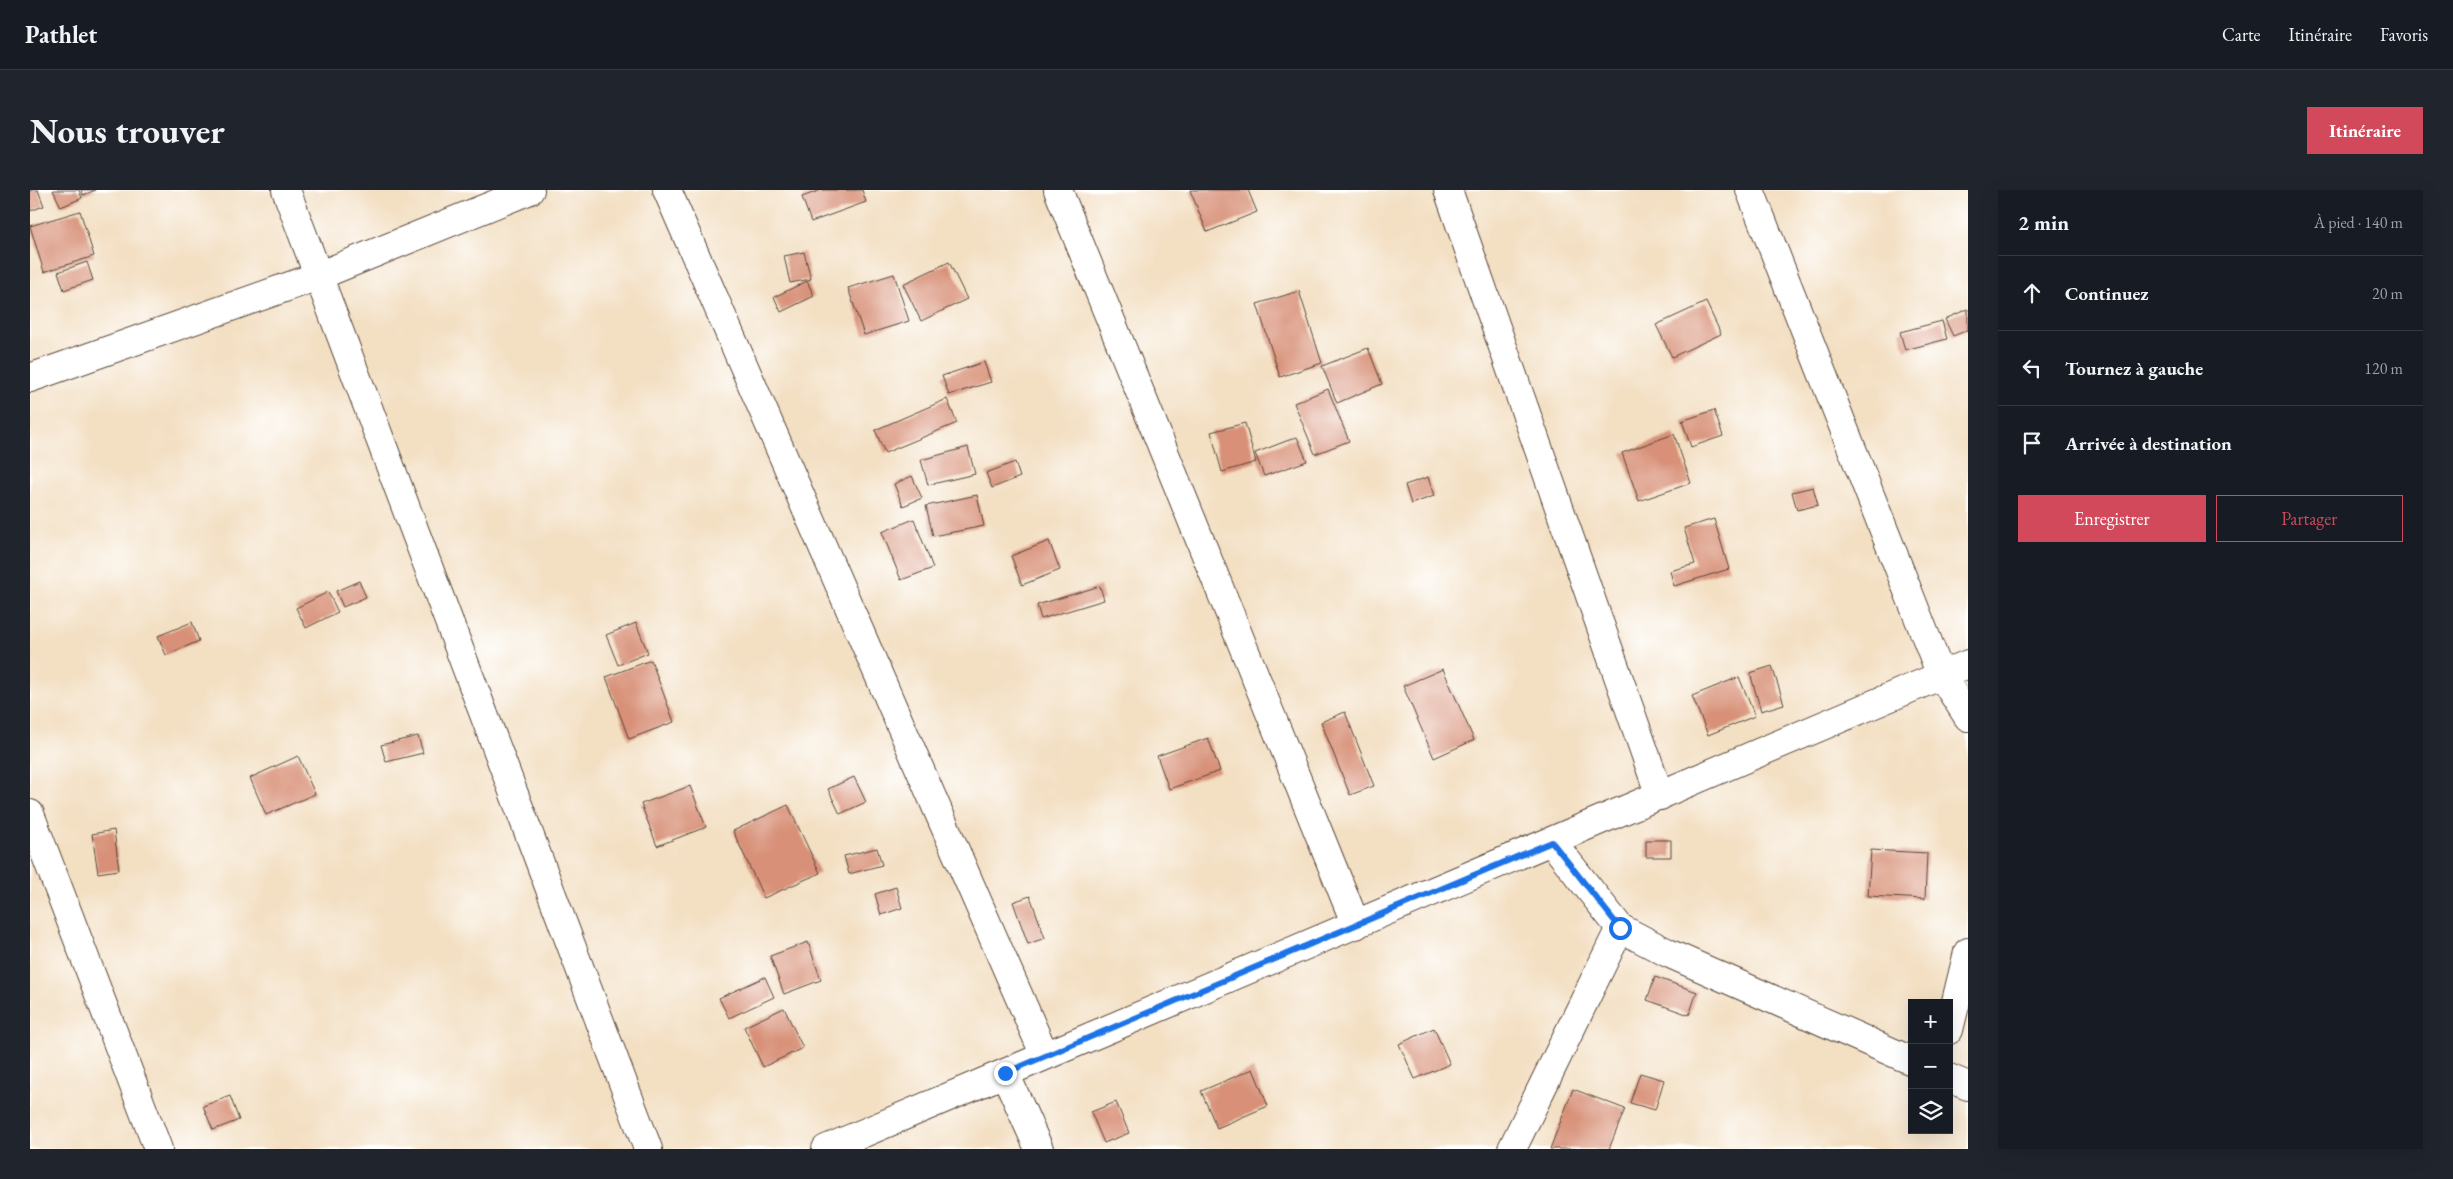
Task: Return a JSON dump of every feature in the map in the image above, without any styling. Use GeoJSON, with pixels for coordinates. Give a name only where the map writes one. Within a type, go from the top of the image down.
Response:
{"type":"FeatureCollection","features":[{"type":"Feature","properties":{"kind":"street"},"geometry":{"type":"LineString","coordinates":[[286,190],[648,1149]]}},
{"type":"Feature","properties":{"kind":"street"},"geometry":{"type":"LineString","coordinates":[[30,378],[318,276],[530,190]]}},
{"type":"Feature","properties":{"kind":"street"},"geometry":{"type":"LineString","coordinates":[[667,190],[1045,1056]]}},
{"type":"Feature","properties":{"kind":"street"},"geometry":{"type":"LineString","coordinates":[[1058,190],[1356,925]]}},
{"type":"Feature","properties":{"kind":"street"},"geometry":{"type":"LineString","coordinates":[[1448,190],[1660,796]]}},
{"type":"Feature","properties":{"kind":"street"},"geometry":{"type":"LineString","coordinates":[[1750,190],[1941,675],[1968,718]]}},
{"type":"Feature","properties":{"kind":"street"},"geometry":{"type":"LineString","coordinates":[[826,1149],[1968,664]]}},
{"type":"Feature","properties":{"kind":"street"},"geometry":{"type":"LineString","coordinates":[[30,814],[158,1149]]}},
{"type":"Feature","properties":{"kind":"street"},"geometry":{"type":"LineString","coordinates":[[1552,842],[1620,928],[1668,952],[1908,1059]]}},
{"type":"Feature","properties":{"kind":"street"},"geometry":{"type":"LineString","coordinates":[[1512,1149],[1620,928]]}},
{"type":"Feature","properties":{"kind":"street"},"geometry":{"type":"LineString","coordinates":[[1953,1014],[1968,952]]}},
{"type":"Feature","properties":{"kind":"street"},"geometry":{"type":"LineString","coordinates":[[1005,1073],[1039,1149]]}},
{"type":"Feature","properties":{"kind":"street"},"geometry":{"type":"LineString","coordinates":[[1953,1080],[1968,1086]]}},
{"type":"Feature","properties":{"kind":"building"},"geometry":{"type":"Polygon","coordinates":[[[30,190],[38,190],[44,206],[30,211],[30,190]]]}},
{"type":"Feature","properties":{"kind":"building"},"geometry":{"type":"Polygon","coordinates":[[[53,190],[79,190],[82,198],[61,207],[53,190]]]}},
{"type":"Feature","properties":{"kind":"building"},"geometry":{"type":"Polygon","coordinates":[[[81,190],[96,190],[83,195],[81,190]]]}},
{"type":"Feature","properties":{"kind":"building"},"geometry":{"type":"Polygon","coordinates":[[[821,190],[862,190],[866,202],[811,222],[802,197],[821,190]]]}},
{"type":"Feature","properties":{"kind":"building"},"geometry":{"type":"Polygon","coordinates":[[[1190,190],[1248,190],[1257,212],[1207,232],[1190,190]]]}},
{"type":"Feature","properties":{"kind":"building"},"geometry":{"type":"Polygon","coordinates":[[[80,211],[94,256],[44,272],[30,226],[80,211]]]}},
{"type":"Feature","properties":{"kind":"building"},"geometry":{"type":"Polygon","coordinates":[[[804,252],[811,279],[790,283],[784,256],[804,252]]]}},
{"type":"Feature","properties":{"kind":"building"},"geometry":{"type":"Polygon","coordinates":[[[87,262],[93,280],[64,290],[58,272],[87,262]]]}},
{"type":"Feature","properties":{"kind":"building"},"geometry":{"type":"Polygon","coordinates":[[[949,262],[967,299],[921,321],[903,284],[949,262]]]}},
{"type":"Feature","properties":{"kind":"building"},"geometry":{"type":"Polygon","coordinates":[[[894,274],[909,321],[864,335],[848,288],[894,274]]]}},
{"type":"Feature","properties":{"kind":"building"},"geometry":{"type":"Polygon","coordinates":[[[807,281],[814,296],[781,312],[774,297],[807,281]]]}},
{"type":"Feature","properties":{"kind":"building"},"geometry":{"type":"Polygon","coordinates":[[[1299,291],[1322,363],[1280,377],[1257,304],[1299,291]]]}},
{"type":"Feature","properties":{"kind":"building"},"geometry":{"type":"Polygon","coordinates":[[[1706,302],[1721,334],[1672,357],[1656,325],[1706,302]]]}},
{"type":"Feature","properties":{"kind":"building"},"geometry":{"type":"Polygon","coordinates":[[[1968,309],[1968,330],[1953,336],[1945,319],[1968,309]]]}},
{"type":"Feature","properties":{"kind":"building"},"geometry":{"type":"Polygon","coordinates":[[[1942,321],[1947,339],[1905,350],[1900,332],[1942,321]]]}},
{"type":"Feature","properties":{"kind":"building"},"geometry":{"type":"Polygon","coordinates":[[[1368,348],[1382,384],[1337,403],[1322,366],[1368,348]]]}},
{"type":"Feature","properties":{"kind":"building"},"geometry":{"type":"Polygon","coordinates":[[[984,362],[991,382],[949,395],[942,376],[984,362]]]}},
{"type":"Feature","properties":{"kind":"building"},"geometry":{"type":"Polygon","coordinates":[[[1328,389],[1349,441],[1315,454],[1294,403],[1328,389]]]}},
{"type":"Feature","properties":{"kind":"building"},"geometry":{"type":"Polygon","coordinates":[[[947,399],[957,423],[885,453],[875,430],[947,399]]]}},
{"type":"Feature","properties":{"kind":"building"},"geometry":{"type":"Polygon","coordinates":[[[1714,410],[1723,436],[1691,447],[1682,421],[1714,410]]]}},
{"type":"Feature","properties":{"kind":"building"},"geometry":{"type":"Polygon","coordinates":[[[1245,423],[1256,462],[1222,472],[1211,432],[1245,423]]]}},
{"type":"Feature","properties":{"kind":"building"},"geometry":{"type":"Polygon","coordinates":[[[1674,434],[1691,483],[1639,501],[1622,453],[1674,434]]]}},
{"type":"Feature","properties":{"kind":"building"},"geometry":{"type":"Polygon","coordinates":[[[1297,437],[1307,461],[1264,476],[1255,453],[1297,437]]]}},
{"type":"Feature","properties":{"kind":"building"},"geometry":{"type":"Polygon","coordinates":[[[968,447],[975,474],[928,485],[921,460],[968,447]]]}},
{"type":"Feature","properties":{"kind":"building"},"geometry":{"type":"Polygon","coordinates":[[[1015,462],[1020,477],[992,488],[986,473],[1015,462]]]}},
{"type":"Feature","properties":{"kind":"building"},"geometry":{"type":"Polygon","coordinates":[[[912,476],[922,498],[903,506],[894,484],[912,476]]]}},
{"type":"Feature","properties":{"kind":"building"},"geometry":{"type":"Polygon","coordinates":[[[1428,477],[1434,496],[1411,504],[1405,485],[1428,477]]]}},
{"type":"Feature","properties":{"kind":"building"},"geometry":{"type":"Polygon","coordinates":[[[1813,487],[1818,505],[1797,510],[1792,492],[1813,487]]]}},
{"type":"Feature","properties":{"kind":"building"},"geometry":{"type":"Polygon","coordinates":[[[977,495],[984,526],[933,536],[926,506],[977,495]]]}},
{"type":"Feature","properties":{"kind":"building"},"geometry":{"type":"Polygon","coordinates":[[[914,519],[933,568],[901,580],[882,532],[914,519]]]}},
{"type":"Feature","properties":{"kind":"building"},"geometry":{"type":"Polygon","coordinates":[[[1714,519],[1729,569],[1674,586],[1670,571],[1695,564],[1684,528],[1714,519]]]}},
{"type":"Feature","properties":{"kind":"building"},"geometry":{"type":"Polygon","coordinates":[[[1049,541],[1060,570],[1022,585],[1011,556],[1049,541]]]}},
{"type":"Feature","properties":{"kind":"building"},"geometry":{"type":"Polygon","coordinates":[[[359,581],[366,597],[343,607],[336,591],[359,581]]]}},
{"type":"Feature","properties":{"kind":"building"},"geometry":{"type":"Polygon","coordinates":[[[1100,586],[1104,600],[1041,619],[1037,605],[1100,586]]]}},
{"type":"Feature","properties":{"kind":"building"},"geometry":{"type":"Polygon","coordinates":[[[328,592],[338,612],[306,628],[296,608],[328,592]]]}},
{"type":"Feature","properties":{"kind":"building"},"geometry":{"type":"Polygon","coordinates":[[[192,622],[199,641],[166,655],[158,636],[192,622]]]}},
{"type":"Feature","properties":{"kind":"building"},"geometry":{"type":"Polygon","coordinates":[[[636,623],[648,653],[618,665],[606,635],[636,623]]]}},
{"type":"Feature","properties":{"kind":"building"},"geometry":{"type":"Polygon","coordinates":[[[651,660],[674,722],[629,739],[606,677],[651,660]]]}},
{"type":"Feature","properties":{"kind":"building"},"geometry":{"type":"Polygon","coordinates":[[[1772,666],[1784,704],[1761,711],[1750,673],[1772,666]]]}},
{"type":"Feature","properties":{"kind":"building"},"geometry":{"type":"Polygon","coordinates":[[[1443,669],[1474,740],[1434,758],[1403,686],[1443,669]]]}},
{"type":"Feature","properties":{"kind":"building"},"geometry":{"type":"Polygon","coordinates":[[[1739,677],[1755,716],[1708,735],[1692,696],[1739,677]]]}},
{"type":"Feature","properties":{"kind":"building"},"geometry":{"type":"Polygon","coordinates":[[[1345,712],[1374,786],[1350,795],[1321,722],[1345,712]]]}},
{"type":"Feature","properties":{"kind":"building"},"geometry":{"type":"Polygon","coordinates":[[[418,736],[423,753],[386,762],[381,745],[418,736]]]}},
{"type":"Feature","properties":{"kind":"building"},"geometry":{"type":"Polygon","coordinates":[[[1208,738],[1220,771],[1169,789],[1157,756],[1208,738]]]}},
{"type":"Feature","properties":{"kind":"building"},"geometry":{"type":"Polygon","coordinates":[[[298,756],[315,794],[266,815],[250,778],[298,756]]]}},
{"type":"Feature","properties":{"kind":"building"},"geometry":{"type":"Polygon","coordinates":[[[854,777],[866,802],[840,814],[828,789],[854,777]]]}},
{"type":"Feature","properties":{"kind":"building"},"geometry":{"type":"Polygon","coordinates":[[[690,786],[706,827],[657,846],[641,804],[690,786]]]}},
{"type":"Feature","properties":{"kind":"building"},"geometry":{"type":"Polygon","coordinates":[[[788,805],[820,873],[764,898],[733,831],[788,805]]]}},
{"type":"Feature","properties":{"kind":"building"},"geometry":{"type":"Polygon","coordinates":[[[114,830],[119,870],[98,873],[92,834],[114,830]]]}},
{"type":"Feature","properties":{"kind":"building"},"geometry":{"type":"Polygon","coordinates":[[[1646,840],[1671,840],[1671,857],[1646,857],[1646,840]]]}},
{"type":"Feature","properties":{"kind":"building"},"geometry":{"type":"Polygon","coordinates":[[[877,848],[882,865],[849,874],[844,856],[877,848]]]}},
{"type":"Feature","properties":{"kind":"building"},"geometry":{"type":"Polygon","coordinates":[[[1871,850],[1927,853],[1925,899],[1868,896],[1871,850]]]}},
{"type":"Feature","properties":{"kind":"building"},"geometry":{"type":"Polygon","coordinates":[[[896,887],[902,908],[881,915],[875,894],[896,887]]]}},
{"type":"Feature","properties":{"kind":"building"},"geometry":{"type":"Polygon","coordinates":[[[1030,896],[1045,938],[1028,944],[1013,902],[1030,896]]]}},
{"type":"Feature","properties":{"kind":"building"},"geometry":{"type":"Polygon","coordinates":[[[808,942],[821,980],[784,994],[770,956],[808,942]]]}},
{"type":"Feature","properties":{"kind":"building"},"geometry":{"type":"Polygon","coordinates":[[[765,977],[774,997],[729,1018],[719,998],[765,977]]]}},
{"type":"Feature","properties":{"kind":"building"},"geometry":{"type":"Polygon","coordinates":[[[1655,977],[1697,992],[1689,1015],[1647,1000],[1655,977]]]}},
{"type":"Feature","properties":{"kind":"building"},"geometry":{"type":"Polygon","coordinates":[[[784,1008],[803,1048],[763,1067],[744,1027],[784,1008]]]}},
{"type":"Feature","properties":{"kind":"building"},"geometry":{"type":"Polygon","coordinates":[[[1434,1028],[1450,1064],[1415,1079],[1399,1044],[1434,1028]]]}},
{"type":"Feature","properties":{"kind":"building"},"geometry":{"type":"Polygon","coordinates":[[[1253,1069],[1268,1106],[1217,1128],[1201,1091],[1253,1069]]]}},
{"type":"Feature","properties":{"kind":"building"},"geometry":{"type":"Polygon","coordinates":[[[1640,1073],[1664,1080],[1655,1110],[1630,1103],[1640,1073]]]}},
{"type":"Feature","properties":{"kind":"building"},"geometry":{"type":"Polygon","coordinates":[[[1573,1089],[1625,1109],[1609,1149],[1550,1149],[1573,1089]]]}},
{"type":"Feature","properties":{"kind":"building"},"geometry":{"type":"Polygon","coordinates":[[[230,1096],[239,1120],[213,1130],[203,1106],[230,1096]]]}},
{"type":"Feature","properties":{"kind":"building"},"geometry":{"type":"Polygon","coordinates":[[[1116,1102],[1129,1133],[1104,1143],[1091,1112],[1116,1102]]]}},
{"type":"Feature","properties":{"kind":"route"},"geometry":{"type":"LineString","coordinates":[[1005,1073],[1552,842],[1620,928]]}}]}
